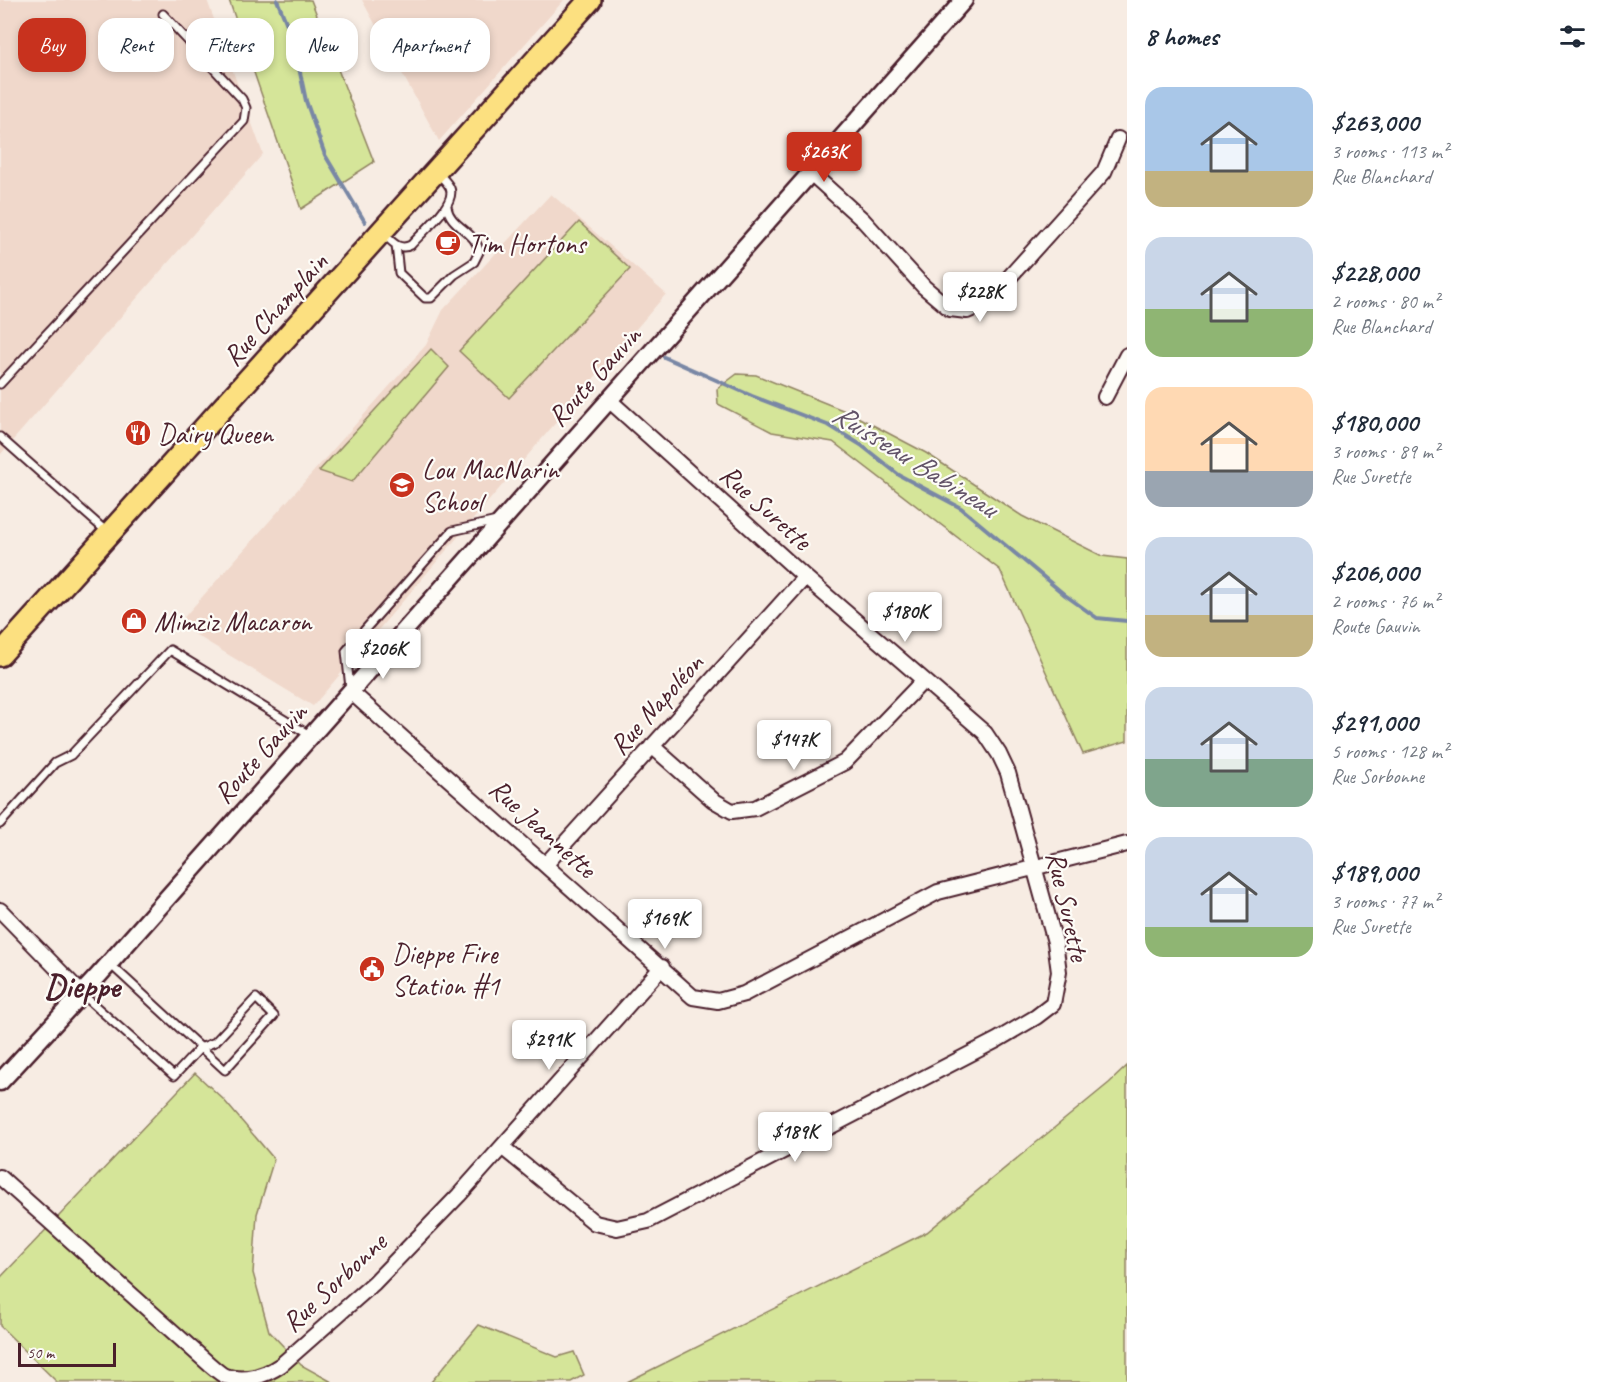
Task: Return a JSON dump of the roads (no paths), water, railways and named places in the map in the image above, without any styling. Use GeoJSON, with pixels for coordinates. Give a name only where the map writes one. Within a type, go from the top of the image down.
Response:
{"type":"FeatureCollection","features":[{"type":"Feature","properties":{"kind":"main road","name":"Rue Champlain"},"geometry":{"type":"LineString","coordinates":[[0,654],[110,534],[389,239],[436,172],[591,0]]}},
{"type":"Feature","properties":{"kind":"street","name":"Route Gauvin"},"geometry":{"type":"LineString","coordinates":[[0,1082],[82,994],[964,0]]}},
{"type":"Feature","properties":{"kind":"street"},"geometry":{"type":"LineString","coordinates":[[811,173],[863,220],[924,287],[950,309],[967,311],[987,302],[1104,172],[1118,139]]}},
{"type":"Feature","properties":{"kind":"street"},"geometry":{"type":"LineString","coordinates":[[1105,397],[1127,355]]}},
{"type":"Feature","properties":{"kind":"street","name":"Rue Surette"},"geometry":{"type":"LineString","coordinates":[[502,1147],[595,1223],[617,1228],[648,1221],[997,1040],[1036,1017],[1053,1004],[1059,972],[1054,942],[1008,773],[985,733],[805,577],[609,400]]}},
{"type":"Feature","properties":{"kind":"street","name":"Rue Napoléon"},"geometry":{"type":"LineString","coordinates":[[546,864],[805,577]]}},
{"type":"Feature","properties":{"kind":"street"},"geometry":{"type":"LineString","coordinates":[[652,746],[713,800],[732,811],[755,808],[845,762],[924,680]]}},
{"type":"Feature","properties":{"kind":"street","name":"Rue Jeannette"},"geometry":{"type":"LineString","coordinates":[[350,691],[693,997],[718,1001],[755,989],[938,892],[1127,844]]}},
{"type":"Feature","properties":{"kind":"street"},"geometry":{"type":"LineString","coordinates":[[0,910],[82,994]]}},
{"type":"Feature","properties":{"kind":"street","name":"Rue Sorbonne"},"geometry":{"type":"LineString","coordinates":[[0,1177],[226,1377],[246,1380],[264,1376],[281,1365],[374,1283],[459,1195],[662,968]]}},
{"type":"Feature","properties":{"kind":"lane"},"geometry":{"type":"LineString","coordinates":[[0,384],[244,121],[246,108],[238,94],[162,14]]}},
{"type":"Feature","properties":{"kind":"lane"},"geometry":{"type":"LineString","coordinates":[[389,239],[400,248],[411,245],[447,206],[451,189],[436,172]]}},
{"type":"Feature","properties":{"kind":"lane"},"geometry":{"type":"LineString","coordinates":[[389,239],[399,273],[420,295],[431,298],[454,276],[474,262],[479,252],[475,240],[451,218],[447,206]]}},
{"type":"Feature","properties":{"kind":"lane"},"geometry":{"type":"LineString","coordinates":[[0,437],[110,534]]}},
{"type":"Feature","properties":{"kind":"lane"},"geometry":{"type":"LineString","coordinates":[[350,691],[346,651],[452,531],[503,519]]}},
{"type":"Feature","properties":{"kind":"lane"},"geometry":{"type":"LineString","coordinates":[[0,824],[55,763],[71,755],[170,650],[311,736]]}},
{"type":"Feature","properties":{"kind":"lane"},"geometry":{"type":"LineString","coordinates":[[82,994],[174,1076],[200,1048],[215,1042],[256,998],[274,1016],[225,1070],[200,1048],[109,963]]}},
{"type":"Feature","properties":{"kind":"waterway","name":"Ruisseau Babineau"},"geometry":{"type":"LineString","coordinates":[[277,0],[293,39],[306,101],[325,155],[365,222]]}},
{"type":"Feature","properties":{"kind":"waterway","name":"Ruisseau Babineau"},"geometry":{"type":"LineString","coordinates":[[664,357],[752,396],[830,426],[861,445],[899,475],[961,508],[1065,595],[1097,618],[1127,621]]}},
{"type":"Feature","properties":{"kind":"place","name":"Tim Hortons"},"geometry":{"type":"Point","coordinates":[448,243]}},
{"type":"Feature","properties":{"kind":"place","name":"Dairy Queen"},"geometry":{"type":"Point","coordinates":[138,433]}},
{"type":"Feature","properties":{"kind":"place","name":"Lou MacNarin School"},"geometry":{"type":"Point","coordinates":[402,485]}},
{"type":"Feature","properties":{"kind":"place","name":"Mimziz Macaron"},"geometry":{"type":"Point","coordinates":[134,621]}},
{"type":"Feature","properties":{"kind":"place","name":"Dieppe Fire Station #1"},"geometry":{"type":"Point","coordinates":[372,969]}},
{"type":"Feature","properties":{"kind":"district","name":"Dieppe"},"geometry":{"type":"Point","coordinates":[82,985]}}]}
